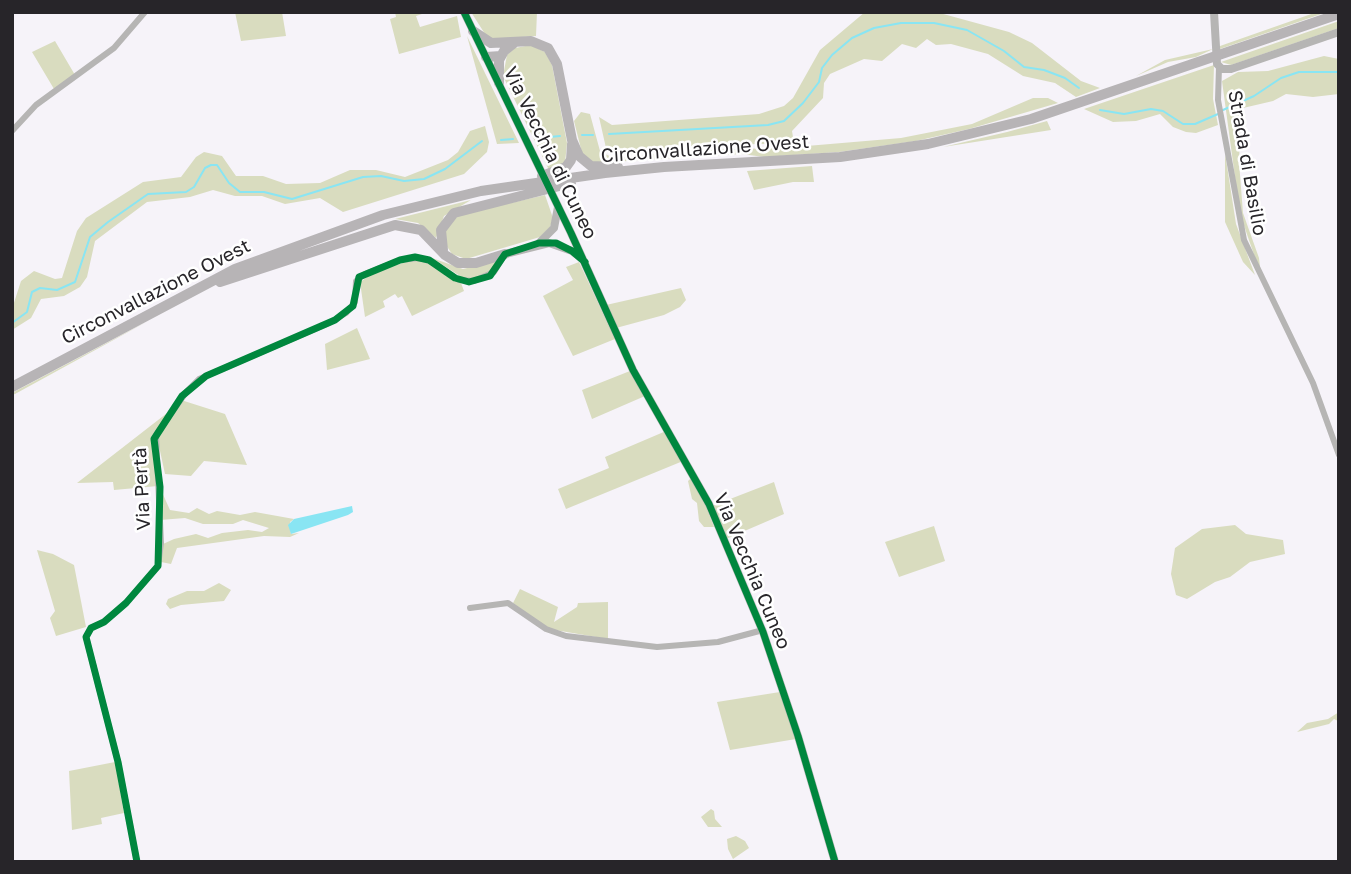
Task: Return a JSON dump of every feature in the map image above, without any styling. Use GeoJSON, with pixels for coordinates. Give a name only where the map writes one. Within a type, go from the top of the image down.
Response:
{"type":"FeatureCollection","features":[{"type":"Feature","properties":{"kind":"highway","name":"Circonvallazione Ovest"},"geometry":{"type":"LineString","coordinates":[[12,387],[180,296],[261,257],[360,222],[494,189],[605,173],[869,154],[954,139],[1045,114],[1339,14]]}},
{"type":"Feature","properties":{"kind":"highway"},"geometry":{"type":"LineString","coordinates":[[473,31],[495,44],[536,41],[552,53],[572,140],[579,156],[591,166],[664,167]]}},
{"type":"Feature","properties":{"kind":"highway"},"geometry":{"type":"LineString","coordinates":[[499,83],[501,56],[514,43]]}},
{"type":"Feature","properties":{"kind":"highway"},"geometry":{"type":"LineString","coordinates":[[486,56],[495,44]]}},
{"type":"Feature","properties":{"kind":"highway"},"geometry":{"type":"LineString","coordinates":[[486,56],[501,56]]}},
{"type":"Feature","properties":{"kind":"highway"},"geometry":{"type":"LineString","coordinates":[[494,189],[562,170],[571,160],[572,140]]}},
{"type":"Feature","properties":{"kind":"highway"},"geometry":{"type":"LineString","coordinates":[[450,258],[442,247],[440,234],[446,220],[454,213],[605,173]]}},
{"type":"Feature","properties":{"kind":"highway"},"geometry":{"type":"LineString","coordinates":[[180,296],[395,225],[421,230],[450,258],[470,264],[505,254]]}},
{"type":"Feature","properties":{"kind":"street"},"geometry":{"type":"LineString","coordinates":[[12,131],[32,108],[114,48],[145,12]]}},
{"type":"Feature","properties":{"kind":"street","name":"Via Vecchia di Cuneo"},"geometry":{"type":"LineString","coordinates":[[464,12],[558,204],[604,309]]}},
{"type":"Feature","properties":{"kind":"street"},"geometry":{"type":"LineString","coordinates":[[1214,12],[1219,67],[1231,69],[1339,32]]}},
{"type":"Feature","properties":{"kind":"street","name":"Strada di Basilio"},"geometry":{"type":"LineString","coordinates":[[1219,67],[1219,106],[1244,240],[1313,383],[1339,455]]}},
{"type":"Feature","properties":{"kind":"street"},"geometry":{"type":"LineString","coordinates":[[539,243],[552,232],[558,204]]}},
{"type":"Feature","properties":{"kind":"street"},"geometry":{"type":"LineString","coordinates":[[552,232],[571,232]]}},
{"type":"Feature","properties":{"kind":"street"},"geometry":{"type":"LineString","coordinates":[[556,243],[571,232]]}},
{"type":"Feature","properties":{"kind":"street"},"geometry":{"type":"LineString","coordinates":[[505,254],[539,243],[556,243],[572,251],[584,262]]}},
{"type":"Feature","properties":{"kind":"street","name":"Via Pertà"},"geometry":{"type":"LineString","coordinates":[[137,862],[118,762],[86,637],[91,628],[108,620],[126,603],[153,575],[159,562],[156,435],[187,391],[199,379],[329,323],[346,313],[356,299],[356,281],[365,274],[400,260],[419,258],[432,262],[459,280],[474,281],[494,272],[505,254]]}},
{"type":"Feature","properties":{"kind":"street","name":"Via Vecchia Cuneo"},"geometry":{"type":"LineString","coordinates":[[604,309],[637,379],[709,504],[763,630],[835,862]]}},
{"type":"Feature","properties":{"kind":"street"},"geometry":{"type":"LineString","coordinates":[[470,608],[508,603],[547,629],[566,636],[657,647],[718,642],[763,630]]}},
{"type":"Feature","properties":{"kind":"green space"},"geometry":{"type":"Polygon","coordinates":[[[235,12],[282,12],[286,36],[241,41],[235,12]]]}},
{"type":"Feature","properties":{"kind":"green space"},"geometry":{"type":"Polygon","coordinates":[[[395,12],[428,12],[416,16],[420,27],[457,16],[461,37],[399,54],[390,19],[396,17],[395,12]]]}},
{"type":"Feature","properties":{"kind":"green space"},"geometry":{"type":"Polygon","coordinates":[[[471,12],[537,12],[536,36],[493,39],[485,34],[471,12]]]}},
{"type":"Feature","properties":{"kind":"green space"},"geometry":{"type":"Polygon","coordinates":[[[865,12],[936,12],[1009,32],[1032,43],[1081,81],[1100,88],[1076,97],[1055,83],[1023,76],[988,54],[951,44],[936,45],[927,39],[916,48],[902,44],[882,61],[864,59],[830,74],[824,83],[823,98],[792,131],[794,143],[691,146],[617,153],[606,148],[599,117],[612,125],[759,114],[784,106],[793,98],[820,50],[865,12]]]}},
{"type":"Feature","properties":{"kind":"green space"},"geometry":{"type":"Polygon","coordinates":[[[1317,12],[1327,12],[1220,49],[1220,46],[1317,12]]]}},
{"type":"Feature","properties":{"kind":"green space"},"geometry":{"type":"Polygon","coordinates":[[[1339,21],[1339,28],[1231,65],[1221,62],[1339,21]]]}},
{"type":"Feature","properties":{"kind":"green space"},"geometry":{"type":"Polygon","coordinates":[[[467,36],[519,143],[497,144],[467,36]]]}},
{"type":"Feature","properties":{"kind":"green space"},"geometry":{"type":"Polygon","coordinates":[[[55,41],[75,75],[54,89],[32,52],[55,41]]]}},
{"type":"Feature","properties":{"kind":"green space"},"geometry":{"type":"Polygon","coordinates":[[[531,45],[545,52],[552,65],[567,143],[565,163],[549,170],[503,76],[507,55],[515,48],[531,45]]]}},
{"type":"Feature","properties":{"kind":"green space"},"geometry":{"type":"Polygon","coordinates":[[[1213,49],[1196,57],[1168,62],[1136,76],[1165,60],[1213,49]]]}},
{"type":"Feature","properties":{"kind":"green space"},"geometry":{"type":"Polygon","coordinates":[[[1324,56],[1339,59],[1339,94],[1313,97],[1286,94],[1273,101],[1243,108],[1239,162],[1243,213],[1259,258],[1261,275],[1240,214],[1222,81],[1238,72],[1268,71],[1324,56]]]}},
{"type":"Feature","properties":{"kind":"green space"},"geometry":{"type":"Polygon","coordinates":[[[1214,65],[1213,99],[1218,125],[1196,133],[1173,127],[1160,114],[1136,121],[1113,122],[1084,109],[1214,65]]]}},
{"type":"Feature","properties":{"kind":"green space"},"geometry":{"type":"Polygon","coordinates":[[[1033,98],[1048,98],[1058,103],[969,129],[916,141],[839,152],[764,157],[742,154],[594,163],[582,153],[574,121],[581,112],[590,114],[600,151],[613,158],[692,150],[783,148],[901,138],[972,124],[1033,98]]]}},
{"type":"Feature","properties":{"kind":"green space"},"geometry":{"type":"Polygon","coordinates":[[[1047,121],[1051,130],[943,147],[1007,132],[1047,121]]]}},
{"type":"Feature","properties":{"kind":"green space"},"geometry":{"type":"Polygon","coordinates":[[[485,126],[489,142],[487,152],[464,174],[343,212],[320,198],[285,204],[262,196],[235,196],[213,190],[190,197],[147,202],[95,241],[87,277],[80,287],[64,296],[41,299],[31,318],[12,330],[12,309],[21,281],[34,271],[55,279],[62,278],[77,231],[86,218],[143,182],[181,177],[196,157],[204,152],[222,156],[236,176],[263,176],[286,184],[320,183],[350,170],[376,170],[405,177],[448,160],[458,152],[470,131],[485,126]]]}},
{"type":"Feature","properties":{"kind":"green space"},"geometry":{"type":"Polygon","coordinates":[[[1225,153],[1236,224],[1255,275],[1243,262],[1225,222],[1225,153]]]}},
{"type":"Feature","properties":{"kind":"green space"},"geometry":{"type":"Polygon","coordinates":[[[812,166],[814,182],[793,182],[754,190],[747,171],[812,166]]]}},
{"type":"Feature","properties":{"kind":"green space"},"geometry":{"type":"Polygon","coordinates":[[[545,195],[553,218],[550,227],[540,237],[466,259],[452,254],[446,245],[443,235],[455,216],[545,195]]]}},
{"type":"Feature","properties":{"kind":"green space"},"geometry":{"type":"Polygon","coordinates":[[[471,200],[444,216],[436,238],[418,223],[395,219],[471,200]]]}},
{"type":"Feature","properties":{"kind":"green space"},"geometry":{"type":"Polygon","coordinates":[[[432,258],[463,269],[496,261],[491,271],[474,278],[463,278],[432,258]]]}},
{"type":"Feature","properties":{"kind":"green space"},"geometry":{"type":"Polygon","coordinates":[[[417,259],[432,264],[461,283],[464,291],[412,316],[402,296],[398,298],[395,294],[383,301],[385,307],[365,317],[360,282],[378,270],[417,259]]]}},
{"type":"Feature","properties":{"kind":"green space"},"geometry":{"type":"Polygon","coordinates":[[[579,262],[615,339],[573,356],[543,296],[573,280],[566,267],[579,262]]]}},
{"type":"Feature","properties":{"kind":"green space"},"geometry":{"type":"Polygon","coordinates":[[[681,288],[686,300],[680,307],[664,315],[616,328],[606,305],[681,288]]]}},
{"type":"Feature","properties":{"kind":"green space"},"geometry":{"type":"Polygon","coordinates":[[[150,320],[15,394],[12,395],[12,393],[150,320]]]}},
{"type":"Feature","properties":{"kind":"green space"},"geometry":{"type":"Polygon","coordinates":[[[357,328],[370,359],[327,370],[325,344],[357,328]]]}},
{"type":"Feature","properties":{"kind":"green space"},"geometry":{"type":"Polygon","coordinates":[[[630,371],[645,396],[592,419],[582,390],[630,371]]]}},
{"type":"Feature","properties":{"kind":"green space"},"geometry":{"type":"Polygon","coordinates":[[[181,400],[225,414],[247,465],[204,461],[191,476],[165,474],[157,437],[181,400]]]}},
{"type":"Feature","properties":{"kind":"green space"},"geometry":{"type":"Polygon","coordinates":[[[171,410],[152,439],[158,486],[114,490],[113,482],[77,483],[171,410]]]}},
{"type":"Feature","properties":{"kind":"green space"},"geometry":{"type":"Polygon","coordinates":[[[666,431],[683,461],[566,509],[558,489],[609,468],[605,457],[666,431]]]}},
{"type":"Feature","properties":{"kind":"green space"},"geometry":{"type":"Polygon","coordinates":[[[691,478],[714,527],[704,527],[699,521],[697,503],[692,499],[688,481],[691,478]]]}},
{"type":"Feature","properties":{"kind":"green space"},"geometry":{"type":"Polygon","coordinates":[[[774,482],[784,514],[726,539],[712,506],[774,482]]]}},
{"type":"Feature","properties":{"kind":"green space"},"geometry":{"type":"Polygon","coordinates":[[[161,490],[170,510],[189,513],[197,508],[209,514],[217,511],[240,515],[255,512],[294,519],[290,522],[291,534],[299,533],[290,537],[264,536],[177,548],[171,564],[161,562],[163,544],[174,539],[196,534],[208,538],[222,533],[248,530],[262,532],[269,528],[243,520],[233,524],[203,524],[185,518],[160,520],[161,490]]]}},
{"type":"Feature","properties":{"kind":"green space"},"geometry":{"type":"Polygon","coordinates":[[[1235,525],[1246,534],[1283,540],[1285,554],[1250,562],[1230,577],[1215,582],[1187,599],[1176,595],[1171,574],[1175,548],[1202,529],[1235,525]]]}},
{"type":"Feature","properties":{"kind":"green space"},"geometry":{"type":"Polygon","coordinates":[[[934,526],[945,561],[899,577],[885,542],[934,526]]]}},
{"type":"Feature","properties":{"kind":"green space"},"geometry":{"type":"Polygon","coordinates":[[[37,550],[53,554],[74,565],[86,627],[56,636],[50,618],[55,611],[37,550]]]}},
{"type":"Feature","properties":{"kind":"green space"},"geometry":{"type":"Polygon","coordinates":[[[219,583],[231,590],[224,601],[181,605],[170,609],[166,604],[168,599],[187,591],[204,591],[219,583]]]}},
{"type":"Feature","properties":{"kind":"green space"},"geometry":{"type":"Polygon","coordinates":[[[520,589],[558,607],[554,622],[577,607],[578,603],[608,602],[608,639],[549,629],[513,603],[520,589]]]}},
{"type":"Feature","properties":{"kind":"green space"},"geometry":{"type":"Polygon","coordinates":[[[780,692],[796,739],[730,750],[717,702],[780,692]]]}},
{"type":"Feature","properties":{"kind":"green space"},"geometry":{"type":"Polygon","coordinates":[[[1339,712],[1338,721],[1334,719],[1329,724],[1297,732],[1307,723],[1328,719],[1339,712]]]}},
{"type":"Feature","properties":{"kind":"green space"},"geometry":{"type":"Polygon","coordinates":[[[115,762],[124,813],[101,818],[102,824],[72,830],[69,771],[115,762]]]}},
{"type":"Feature","properties":{"kind":"green space"},"geometry":{"type":"Polygon","coordinates":[[[711,809],[722,827],[708,827],[701,817],[711,809]]]}},
{"type":"Feature","properties":{"kind":"green space"},"geometry":{"type":"Polygon","coordinates":[[[736,836],[745,841],[749,848],[733,859],[727,839],[736,836]]]}},
{"type":"Feature","properties":{"kind":"water"},"geometry":{"type":"Polygon","coordinates":[[[352,506],[353,512],[348,515],[291,534],[288,525],[294,519],[352,506]]]}},
{"type":"Feature","properties":{"kind":"waterway"},"geometry":{"type":"LineString","coordinates":[[609,134],[768,125],[784,121],[803,103],[819,82],[822,68],[832,55],[852,38],[874,28],[901,23],[934,23],[967,30],[1004,51],[1024,67],[1044,70],[1065,78],[1079,88]]}},
{"type":"Feature","properties":{"kind":"waterway"},"geometry":{"type":"LineString","coordinates":[[1223,110],[1254,96],[1281,78],[1299,72],[1339,72]]}},
{"type":"Feature","properties":{"kind":"waterway"},"geometry":{"type":"LineString","coordinates":[[1100,110],[1124,114],[1151,109],[1163,111],[1183,124],[1195,124],[1218,114]]}},
{"type":"Feature","properties":{"kind":"waterway"},"geometry":{"type":"LineString","coordinates":[[582,135],[593,135]]}},
{"type":"Feature","properties":{"kind":"waterway"},"geometry":{"type":"LineString","coordinates":[[539,138],[560,136]]}},
{"type":"Feature","properties":{"kind":"waterway"},"geometry":{"type":"LineString","coordinates":[[501,140],[513,139]]}},
{"type":"Feature","properties":{"kind":"waterway"},"geometry":{"type":"LineString","coordinates":[[12,323],[27,312],[32,292],[40,288],[57,290],[75,282],[90,237],[108,222],[148,194],[186,192],[194,187],[205,168],[211,165],[217,165],[229,183],[240,192],[264,192],[292,199],[363,177],[381,176],[404,181],[424,179],[445,169],[482,141]]}},
{"type":"Feature","properties":{"kind":"cycle path"},"geometry":{"type":"LineString","coordinates":[[464,12],[571,233],[633,370],[709,504],[763,632],[798,736],[835,862]]}},
{"type":"Feature","properties":{"kind":"cycle path"},"geometry":{"type":"LineString","coordinates":[[137,862],[118,762],[86,637],[91,628],[104,622],[126,603],[158,566],[160,487],[154,439],[182,396],[206,376],[335,320],[353,306],[359,277],[400,260],[415,257],[429,260],[455,278],[469,282],[490,276],[505,254],[539,243],[556,243],[585,262]]}}]}
